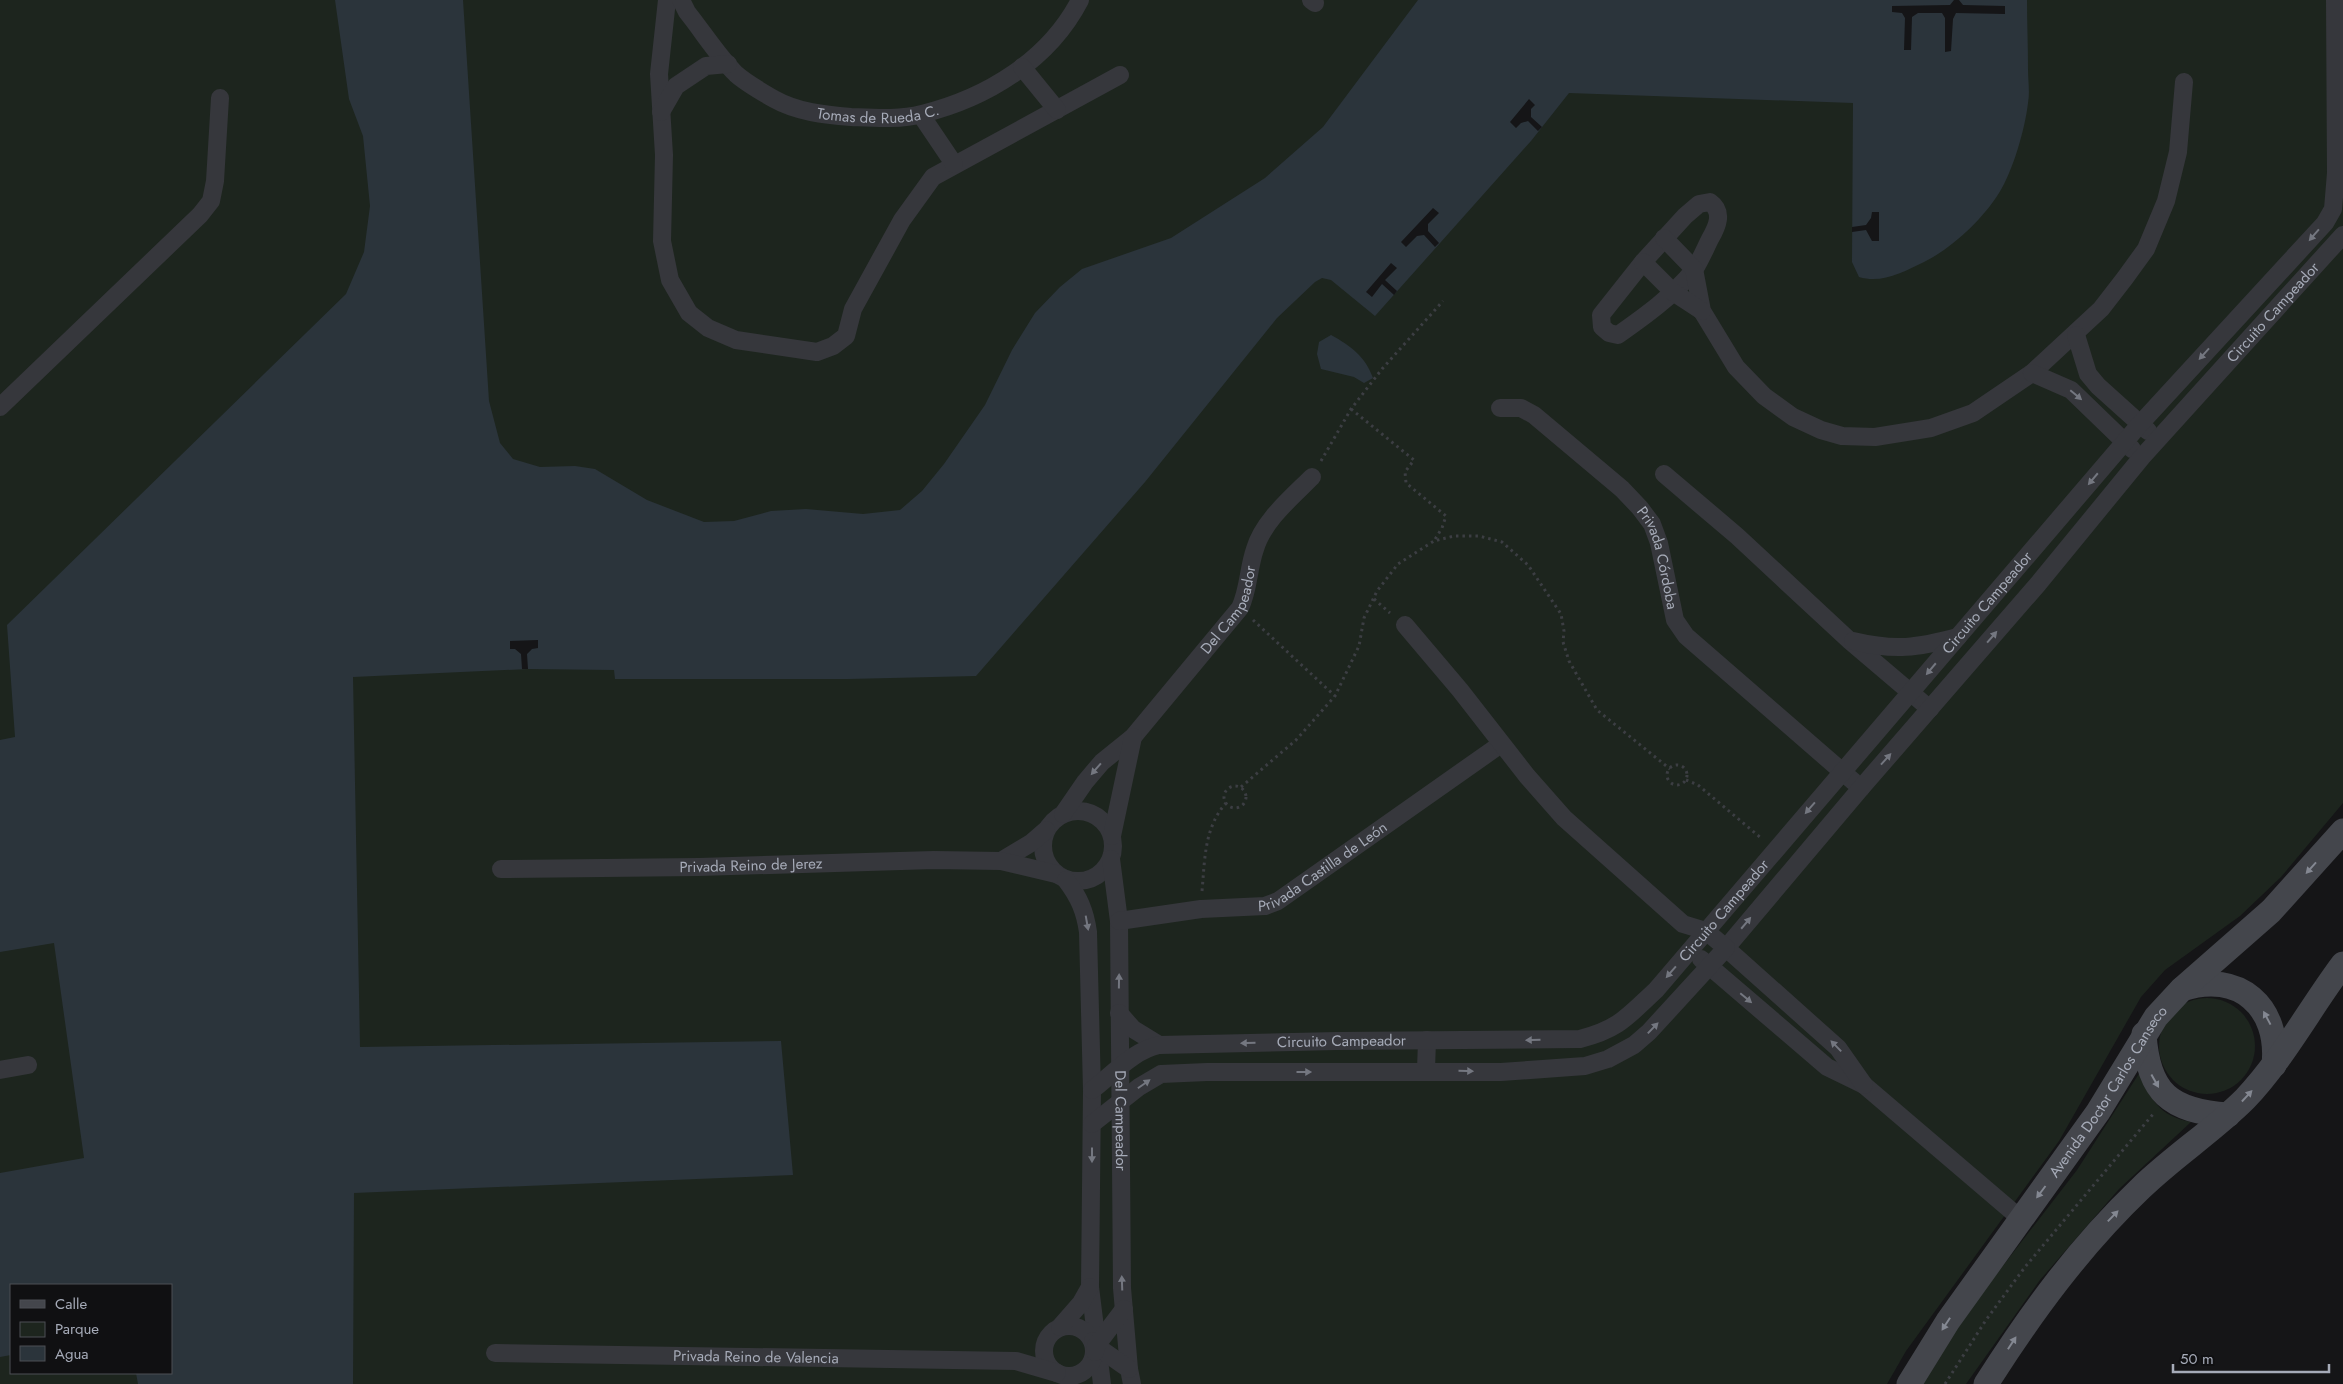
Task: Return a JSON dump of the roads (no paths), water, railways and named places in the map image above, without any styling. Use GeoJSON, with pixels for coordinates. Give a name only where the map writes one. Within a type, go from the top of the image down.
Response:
{"type":"FeatureCollection","features":[{"type":"Feature","properties":{"kind":"main road","name":"Avenida Doctor Carlos Canseco"},"geometry":{"type":"LineString","coordinates":[[1909,1384],[1948,1321],[2098,1112],[2144,1034],[2160,1012],[2181,990],[2271,911],[2343,831]]}},
{"type":"Feature","properties":{"kind":"main road"},"geometry":{"type":"LineString","coordinates":[[1986,1384],[2014,1339],[2058,1278],[2103,1226],[2141,1187],[2245,1099],[2274,1065],[2343,964]]}},
{"type":"Feature","properties":{"kind":"main road"},"geometry":{"type":"LineString","coordinates":[[2181,990],[2199,984],[2217,983],[2235,988],[2251,998],[2264,1011],[2272,1028],[2276,1046],[2274,1065]]}},
{"type":"Feature","properties":{"kind":"main road"},"geometry":{"type":"LineString","coordinates":[[2144,1034],[2148,1069],[2167,1098],[2187,1108],[2208,1114],[2228,1115]]}},
{"type":"Feature","properties":{"kind":"street"},"geometry":{"type":"LineString","coordinates":[[667,0],[659,74],[664,155],[662,240],[670,280],[690,313],[708,328],[736,340],[817,352],[833,346],[846,336],[853,309],[902,220],[932,176],[1120,75]]}},
{"type":"Feature","properties":{"kind":"street","name":"Tomas de Rueda C."},"geometry":{"type":"LineString","coordinates":[[681,0],[687,12],[737,74],[767,94],[797,109],[832,116],[876,118],[921,115],[974,97],[1005,80],[1041,52],[1069,21],[1080,0]]}},
{"type":"Feature","properties":{"kind":"street","name":"Circuito Campeador"},"geometry":{"type":"LineString","coordinates":[[1092,1090],[1147,1048],[1159,1045],[1580,1039],[1603,1033],[1621,1023],[1656,990],[2140,424],[2325,223],[2338,212],[2335,0]]}},
{"type":"Feature","properties":{"kind":"street"},"geometry":{"type":"LineString","coordinates":[[661,113],[676,86],[706,66],[728,64]]}},
{"type":"Feature","properties":{"kind":"street"},"geometry":{"type":"LineString","coordinates":[[1022,67],[1056,110]]}},
{"type":"Feature","properties":{"kind":"street"},"geometry":{"type":"LineString","coordinates":[[1664,238],[1694,269],[1702,311],[1736,367],[1764,396],[1793,417],[1821,430],[1842,436],[1875,437],[1931,428],[1973,413],[2032,373],[2076,335],[2107,301],[2146,249],[2166,201],[2178,152],[2184,82]]}},
{"type":"Feature","properties":{"kind":"street"},"geometry":{"type":"LineString","coordinates":[[0,407],[200,215],[211,201],[215,181],[220,98]]}},
{"type":"Feature","properties":{"kind":"street"},"geometry":{"type":"LineString","coordinates":[[921,115],[954,164]]}},
{"type":"Feature","properties":{"kind":"street"},"geometry":{"type":"LineString","coordinates":[[1710,202],[1715,206],[1719,216],[1714,232],[1694,269],[1673,292],[1648,314],[1618,335],[1609,333],[1602,327],[1602,316],[1643,262],[1664,238],[1699,204],[1710,202]]}},
{"type":"Feature","properties":{"kind":"street","name":"Circuito Campeador"},"geometry":{"type":"LineString","coordinates":[[1092,1124],[1139,1087],[1162,1074],[1426,1070],[1501,1072],[1585,1066],[1608,1058],[1634,1045],[1649,1032],[1726,948],[1860,788],[2038,584],[2142,457],[2343,235]]}},
{"type":"Feature","properties":{"kind":"street"},"geometry":{"type":"LineString","coordinates":[[1643,262],[1673,292],[1702,311]]}},
{"type":"Feature","properties":{"kind":"street"},"geometry":{"type":"LineString","coordinates":[[2076,335],[2088,374],[2098,386],[2157,440]]}},
{"type":"Feature","properties":{"kind":"street"},"geometry":{"type":"LineString","coordinates":[[2032,373],[2071,390],[2142,457]]}},
{"type":"Feature","properties":{"kind":"street","name":"Privada Córdoba"},"geometry":{"type":"LineString","coordinates":[[1500,408],[1521,408],[1534,414],[1622,489],[1652,524],[1675,620],[1686,636],[1860,788]]}},
{"type":"Feature","properties":{"kind":"street"},"geometry":{"type":"LineString","coordinates":[[1664,474],[1737,536],[1850,640],[1930,709]]}},
{"type":"Feature","properties":{"kind":"street","name":"Del Campeador"},"geometry":{"type":"LineString","coordinates":[[1063,814],[1085,782],[1102,762],[1133,737],[1240,608],[1246,595],[1255,547],[1267,526],[1289,499],[1312,477]]}},
{"type":"Feature","properties":{"kind":"street"},"geometry":{"type":"LineString","coordinates":[[1405,625],[1460,690],[1501,744],[1564,818],[1683,924],[1706,930],[1726,948]]}},
{"type":"Feature","properties":{"kind":"street"},"geometry":{"type":"LineString","coordinates":[[1850,640],[1882,648],[1907,648],[1958,637]]}},
{"type":"Feature","properties":{"kind":"street","name":"Del Campeador"},"geometry":{"type":"LineString","coordinates":[[1112,836],[1133,737]]}},
{"type":"Feature","properties":{"kind":"street","name":"Privada Castilla de León"},"geometry":{"type":"LineString","coordinates":[[1119,921],[1201,909],[1265,906],[1278,902],[1501,744]]}},
{"type":"Feature","properties":{"kind":"street"},"geometry":{"type":"LineString","coordinates":[[1001,861],[1031,843],[1046,830],[1053,820],[1063,814],[1074,811],[1092,814],[1106,825],[1112,836],[1113,848],[1111,859],[1102,872],[1088,881],[1061,877],[1048,866],[1043,854],[1042,842],[1046,830]]}},
{"type":"Feature","properties":{"kind":"street","name":"Del Campeador"},"geometry":{"type":"LineString","coordinates":[[1111,859],[1119,921],[1119,1013],[1122,1102],[1121,1239],[1124,1310],[1130,1377]]}},
{"type":"Feature","properties":{"kind":"street","name":"Privada Reino de Jerez"},"geometry":{"type":"LineString","coordinates":[[501,869],[699,867],[934,860],[1001,861],[1061,877]]}},
{"type":"Feature","properties":{"kind":"street","name":"Del Campeador"},"geometry":{"type":"LineString","coordinates":[[1061,877],[1079,898],[1085,914],[1088,932],[1092,1090],[1090,1287],[1094,1346],[1102,1384]]}},
{"type":"Feature","properties":{"kind":"street"},"geometry":{"type":"LineString","coordinates":[[1683,924],[1691,949],[1709,966],[1827,1067],[1864,1085],[2021,1219]]}},
{"type":"Feature","properties":{"kind":"street","name":"Circuito Campeador"},"geometry":{"type":"LineString","coordinates":[[1726,948],[1838,1048],[1864,1085]]}},
{"type":"Feature","properties":{"kind":"street"},"geometry":{"type":"LineString","coordinates":[[1119,1013],[1133,1029],[1159,1045]]}},
{"type":"Feature","properties":{"kind":"street"},"geometry":{"type":"LineString","coordinates":[[1621,1023],[1634,1045]]}},
{"type":"Feature","properties":{"kind":"street"},"geometry":{"type":"LineString","coordinates":[[1426,1070],[1427,1040]]}},
{"type":"Feature","properties":{"kind":"street"},"geometry":{"type":"LineString","coordinates":[[0,1070],[28,1065]]}},
{"type":"Feature","properties":{"kind":"street"},"geometry":{"type":"LineString","coordinates":[[1016,1362],[1034,1354],[1081,1303],[1090,1287]]}},
{"type":"Feature","properties":{"kind":"street"},"geometry":{"type":"LineString","coordinates":[[1046,1340],[1045,1358],[1047,1364],[1065,1377],[1081,1373],[1090,1365],[1094,1346],[1124,1310]]}},
{"type":"Feature","properties":{"kind":"street"},"geometry":{"type":"LineString","coordinates":[[1060,1327],[1072,1325],[1084,1330],[1094,1346],[1130,1377]]}},
{"type":"Feature","properties":{"kind":"street","name":"Privada Reino de Valencia"},"geometry":{"type":"LineString","coordinates":[[495,1353],[1016,1362],[1065,1377]]}},
{"type":"Feature","properties":{"kind":"water"},"geometry":{"type":"Polygon","coordinates":[[[335,0],[463,0],[489,401],[500,443],[513,459],[540,467],[575,466],[595,469],[647,500],[704,522],[734,521],[771,511],[806,509],[863,514],[900,510],[922,491],[944,464],[985,405],[1012,350],[1035,313],[1060,287],[1082,269],[1171,238],[1265,178],[1323,127],[1418,0],[2027,0],[2029,95],[2018,150],[2004,184],[1992,203],[1975,223],[1945,249],[1924,262],[1884,278],[1868,279],[1859,277],[1852,262],[1853,103],[1569,93],[1531,141],[1375,316],[1331,280],[1322,278],[1315,282],[1277,318],[1145,482],[976,676],[848,679],[615,679],[614,670],[528,669],[353,677],[360,1047],[781,1041],[793,1175],[354,1193],[353,1384],[138,1384],[136,1374],[172,1374],[172,1284],[10,1284],[10,1355],[0,1357],[0,1173],[84,1158],[54,943],[0,952],[0,740],[15,737],[7,625],[346,294],[364,252],[370,206],[363,136],[349,99],[335,0]]]}},
{"type":"Feature","properties":{"kind":"water"},"geometry":{"type":"Polygon","coordinates":[[[1331,335],[1356,352],[1370,370],[1373,378],[1364,383],[1354,377],[1321,369],[1317,354],[1319,342],[1331,335]]]}}]}
